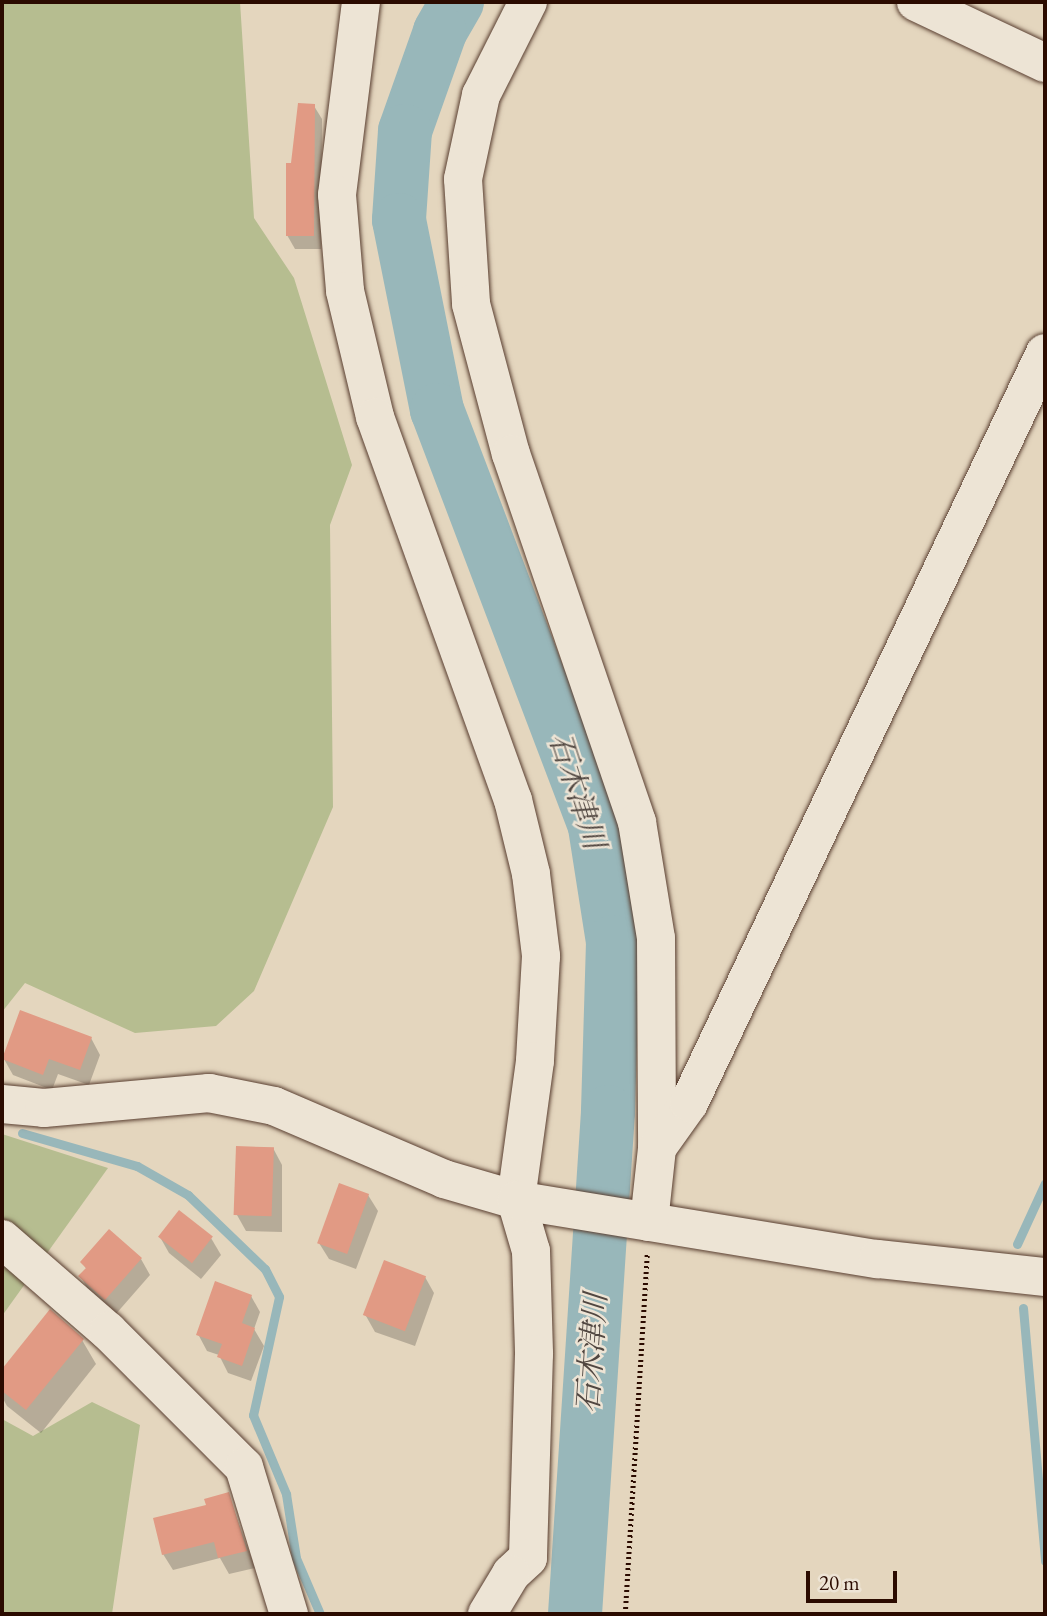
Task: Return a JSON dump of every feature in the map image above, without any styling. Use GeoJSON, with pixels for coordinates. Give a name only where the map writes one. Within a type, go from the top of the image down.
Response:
{"type":"FeatureCollection","features":[{"type":"Feature","properties":{"kind":"street"},"geometry":{"type":"LineString","coordinates":[[360,2],[337,195],[345,291],[375,417],[513,800],[531,874],[541,956],[535,1061],[516,1200],[531,1251],[534,1354],[528,1558],[511,1574],[487,1614]]}},
{"type":"Feature","properties":{"kind":"street"},"geometry":{"type":"LineString","coordinates":[[528,2],[481,95],[463,179],[471,304],[511,454],[637,822],[656,938],[657,1148],[645,1221]]}},
{"type":"Feature","properties":{"kind":"street"},"geometry":{"type":"LineString","coordinates":[[916,2],[1045,64]]}},
{"type":"Feature","properties":{"kind":"street"},"geometry":{"type":"LineString","coordinates":[[657,1148],[689,1103],[1045,353]]}},
{"type":"Feature","properties":{"kind":"street"},"geometry":{"type":"LineString","coordinates":[[2,1104],[44,1108],[222,1095],[274,1106],[444,1179],[516,1200],[878,1259],[1043,1272]]}},
{"type":"Feature","properties":{"kind":"street"},"geometry":{"type":"LineString","coordinates":[[2,1239],[108,1331],[244,1467],[289,1614]]}},
{"type":"Feature","properties":{"kind":"path"},"geometry":{"type":"LineString","coordinates":[[625,1614],[645,1221]]}},
{"type":"Feature","properties":{"kind":"green space"},"geometry":{"type":"Polygon","coordinates":[[[2,2],[240,2],[254,218],[294,278],[352,465],[330,525],[333,807],[254,991],[216,1026],[135,1033],[25,983],[2,1012],[2,2]]]}},
{"type":"Feature","properties":{"kind":"green space"},"geometry":{"type":"Polygon","coordinates":[[[2,1134],[108,1168],[2,1316],[2,1134]]]}},
{"type":"Feature","properties":{"kind":"green space"},"geometry":{"type":"Polygon","coordinates":[[[92,1402],[140,1425],[112,1614],[2,1614],[2,1419],[33,1436],[92,1402]]]}},
{"type":"Feature","properties":{"kind":"building"},"geometry":{"type":"Polygon","coordinates":[[[298,103],[315,104],[314,236],[286,236],[286,163],[291,163],[298,103]]]}},
{"type":"Feature","properties":{"kind":"building"},"geometry":{"type":"Polygon","coordinates":[[[20,1010],[92,1037],[80,1070],[49,1059],[43,1075],[2,1059],[20,1010]]]}},
{"type":"Feature","properties":{"kind":"building"},"geometry":{"type":"Polygon","coordinates":[[[236,1146],[274,1147],[272,1216],[234,1215],[236,1146]]]}},
{"type":"Feature","properties":{"kind":"building"},"geometry":{"type":"Polygon","coordinates":[[[339,1183],[369,1194],[347,1254],[317,1243],[339,1183]]]}},
{"type":"Feature","properties":{"kind":"building"},"geometry":{"type":"Polygon","coordinates":[[[179,1210],[213,1236],[192,1263],[158,1237],[179,1210]]]}},
{"type":"Feature","properties":{"kind":"building"},"geometry":{"type":"Polygon","coordinates":[[[109,1229],[142,1258],[105,1300],[78,1276],[86,1268],[80,1262],[109,1229]]]}},
{"type":"Feature","properties":{"kind":"building"},"geometry":{"type":"Polygon","coordinates":[[[384,1260],[426,1276],[405,1331],[363,1315],[384,1260]]]}},
{"type":"Feature","properties":{"kind":"building"},"geometry":{"type":"Polygon","coordinates":[[[215,1281],[252,1295],[242,1323],[255,1328],[242,1366],[217,1357],[222,1344],[196,1335],[215,1281]]]}},
{"type":"Feature","properties":{"kind":"building"},"geometry":{"type":"Polygon","coordinates":[[[50,1309],[84,1339],[26,1410],[2,1391],[2,1369],[50,1309]]]}},
{"type":"Feature","properties":{"kind":"building"},"geometry":{"type":"Polygon","coordinates":[[[229,1492],[247,1551],[218,1558],[214,1542],[162,1555],[153,1518],[206,1505],[204,1499],[229,1492]]]}},
{"type":"Feature","properties":{"kind":"waterway"},"geometry":{"type":"LineString","coordinates":[[437,2],[440,32]]}},
{"type":"Feature","properties":{"kind":"waterway","name":"石木津川"},"geometry":{"type":"LineString","coordinates":[[457,2],[440,32],[405,131],[399,220],[437,410],[595,827],[613,942],[608,1112],[575,1614]]}},
{"type":"Feature","properties":{"kind":"waterway"},"geometry":{"type":"LineString","coordinates":[[22,1133],[137,1166],[188,1195],[265,1269],[279,1297],[253,1415],[286,1494],[296,1558],[320,1614]]}},
{"type":"Feature","properties":{"kind":"waterway"},"geometry":{"type":"LineString","coordinates":[[1017,1244],[1045,1183]]}},
{"type":"Feature","properties":{"kind":"waterway"},"geometry":{"type":"LineString","coordinates":[[1023,1308],[1045,1561]]}}]}
